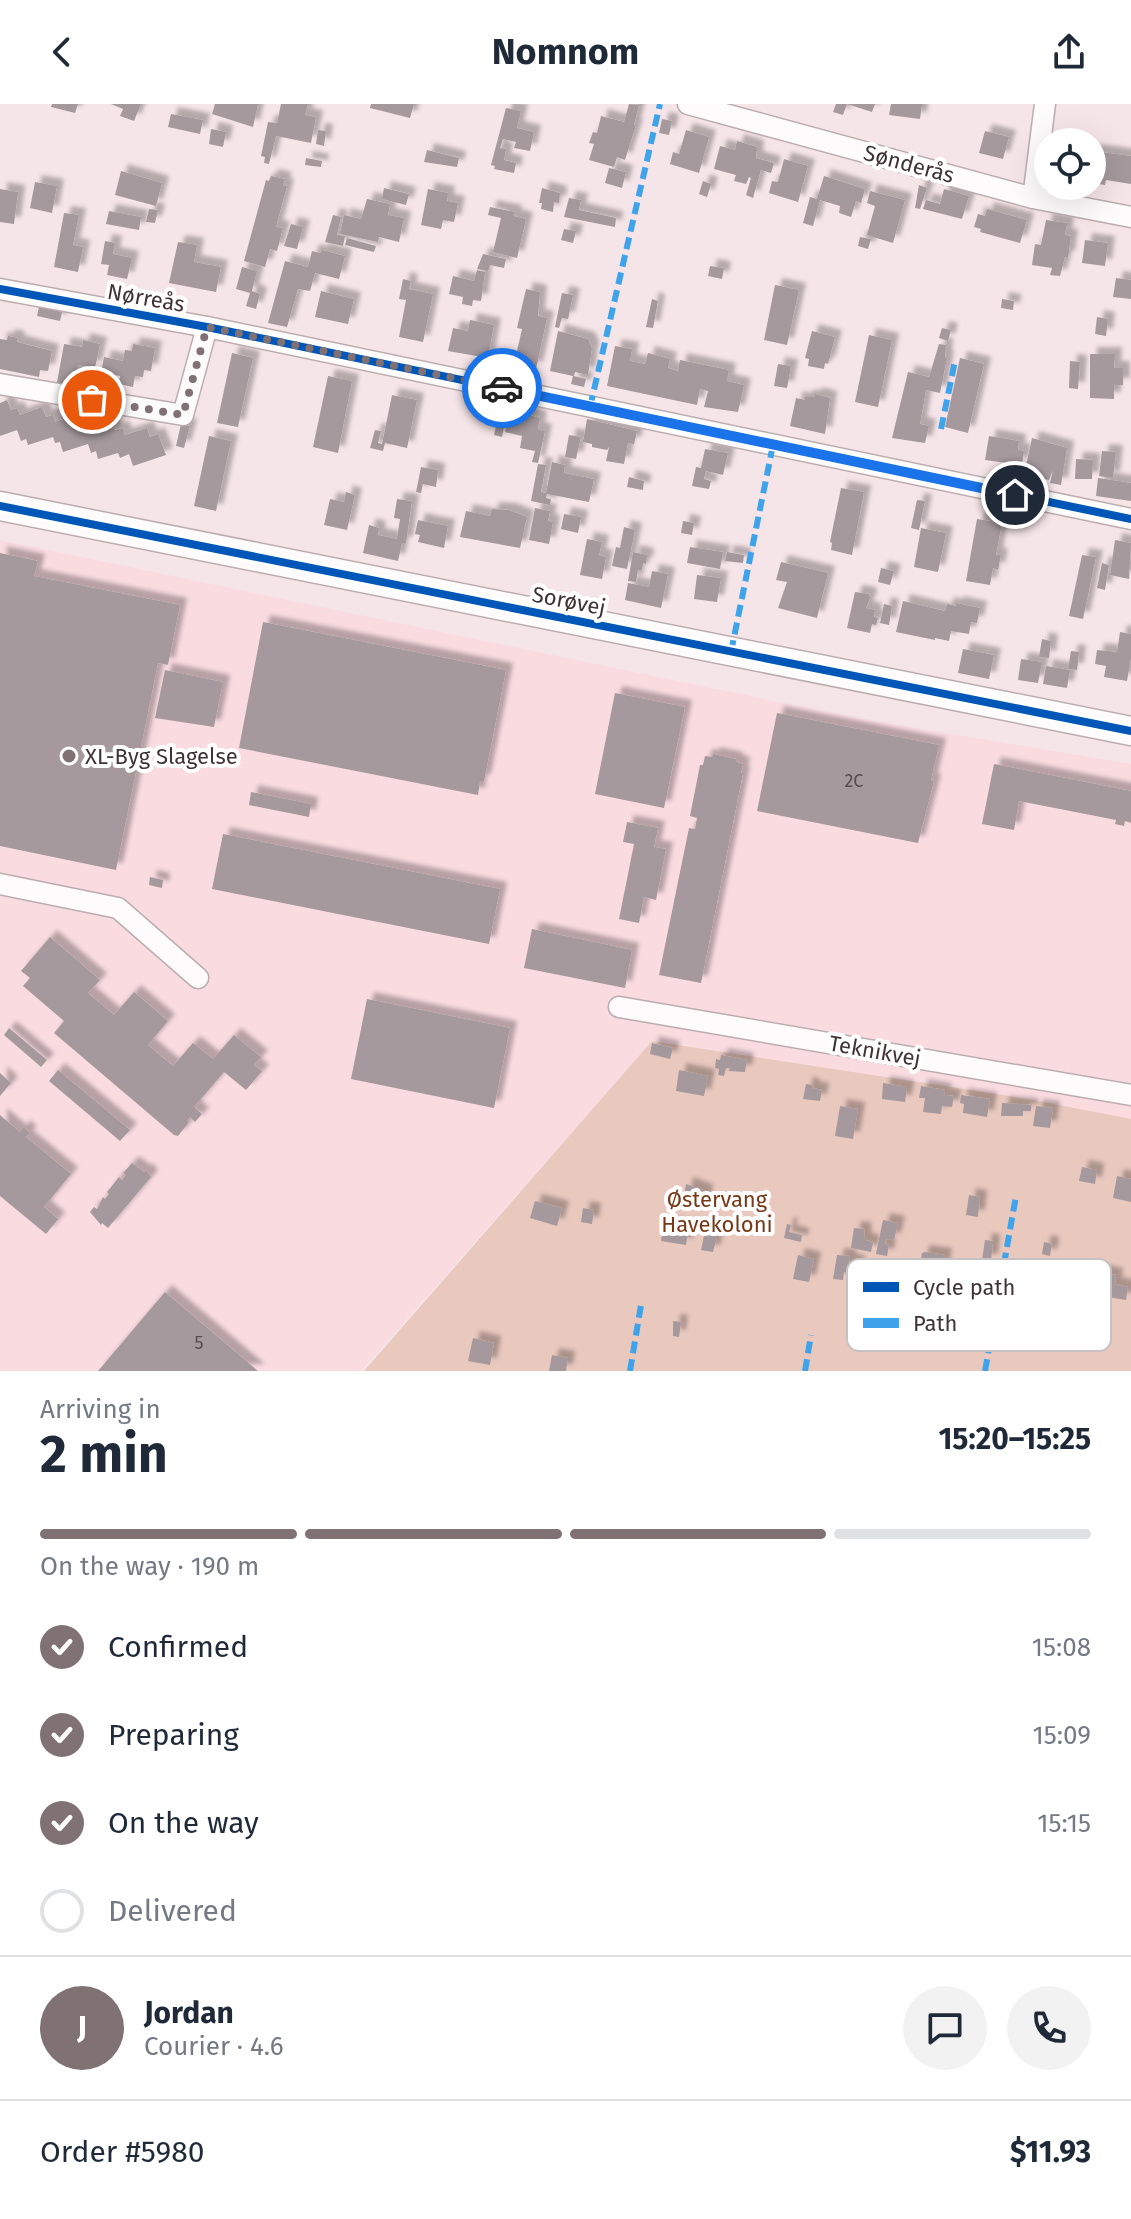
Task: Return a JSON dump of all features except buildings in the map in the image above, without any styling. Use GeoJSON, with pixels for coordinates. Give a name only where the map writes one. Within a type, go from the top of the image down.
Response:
{"type":"FeatureCollection","features":[{"type":"Feature","properties":{"kind":"street","name":"Sønderås"},"geometry":{"type":"LineString","coordinates":[[688,104],[1033,198],[1131,217]]}},
{"type":"Feature","properties":{"kind":"street"},"geometry":{"type":"LineString","coordinates":[[1033,198],[1045,104]]}},
{"type":"Feature","properties":{"kind":"street","name":"Nørreås"},"geometry":{"type":"LineString","coordinates":[[0,289],[207,327],[1131,519]]}},
{"type":"Feature","properties":{"kind":"street","name":"Nørreås"},"geometry":{"type":"LineString","coordinates":[[0,384],[183,415],[207,327]]}},
{"type":"Feature","properties":{"kind":"street","name":"Sorøvej"},"geometry":{"type":"LineString","coordinates":[[0,506],[1131,731]]}},
{"type":"Feature","properties":{"kind":"street"},"geometry":{"type":"LineString","coordinates":[[0,884],[118,908],[198,978]]}},
{"type":"Feature","properties":{"kind":"street","name":"Teknikvej"},"geometry":{"type":"LineString","coordinates":[[619,1007],[1131,1095]]}},
{"type":"Feature","properties":{"kind":"shaded area"},"geometry":{"type":"Polygon","coordinates":[[[0,540],[855,718],[1131,764],[1131,1119],[1023,1098],[653,1041],[361,1371],[0,1371],[0,540]]]}},
{"type":"Feature","properties":{"kind":"green space","name":"Østervang Havekoloni"},"geometry":{"type":"Polygon","coordinates":[[[652,1041],[1023,1098],[1131,1119],[1131,1371],[364,1371],[652,1041]]]}},
{"type":"Feature","properties":{"kind":"marked path"},"geometry":{"type":"LineString","coordinates":[[590,407],[660,104]]}},
{"type":"Feature","properties":{"kind":"marked path"},"geometry":{"type":"LineString","coordinates":[[941,429],[955,361]]}},
{"type":"Feature","properties":{"kind":"marked path"},"geometry":{"type":"LineString","coordinates":[[731,652],[773,445]]}},
{"type":"Feature","properties":{"kind":"marked path"},"geometry":{"type":"LineString","coordinates":[[1005,1259],[1016,1196]]}},
{"type":"Feature","properties":{"kind":"marked path"},"geometry":{"type":"LineString","coordinates":[[630,1371],[641,1305]]}},
{"type":"Feature","properties":{"kind":"marked path"},"geometry":{"type":"LineString","coordinates":[[805,1371],[811,1335]]}},
{"type":"Feature","properties":{"kind":"marked path"},"geometry":{"type":"LineString","coordinates":[[985,1371],[989,1351]]}},
{"type":"Feature","properties":{"kind":"cycle path"},"geometry":{"type":"LineString","coordinates":[[0,289],[207,327],[1131,519]]}},
{"type":"Feature","properties":{"kind":"cycle path"},"geometry":{"type":"LineString","coordinates":[[0,506],[1131,731]]}},
{"type":"Feature","properties":{"kind":"way so far"},"geometry":{"type":"LineString","coordinates":[[92,400],[183,415],[207,327],[502,388]]}},
{"type":"Feature","properties":{"kind":"place","name":"XL-Byg Slagelse"},"geometry":{"type":"Point","coordinates":[69,756]}},
{"type":"Feature","properties":{"kind":"route"},"geometry":{"type":"LineString","coordinates":[[502,388],[1015,495]]}}]}
